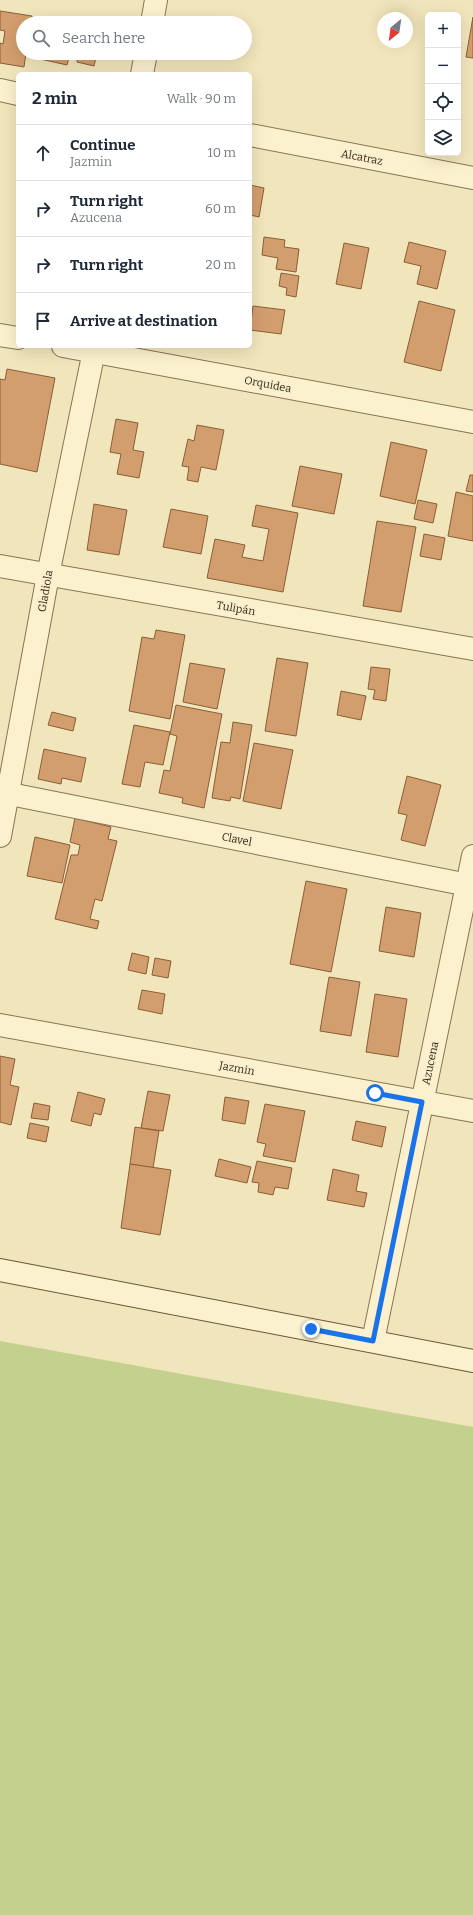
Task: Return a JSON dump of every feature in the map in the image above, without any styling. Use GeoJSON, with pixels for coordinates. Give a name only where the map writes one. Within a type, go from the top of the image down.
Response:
{"type":"FeatureCollection","features":[{"type":"Feature","properties":{"kind":"street"},"geometry":{"type":"LineString","coordinates":[[153,16],[156,0]]}},
{"type":"Feature","properties":{"kind":"street"},"geometry":{"type":"LineString","coordinates":[[142,72],[145,60]]}},
{"type":"Feature","properties":{"kind":"street"},"geometry":{"type":"LineString","coordinates":[[0,90],[16,94]]}},
{"type":"Feature","properties":{"kind":"street","name":"Alcatraz"},"geometry":{"type":"LineString","coordinates":[[252,135],[473,178]]}},
{"type":"Feature","properties":{"kind":"street"},"geometry":{"type":"LineString","coordinates":[[0,335],[16,338]]}},
{"type":"Feature","properties":{"kind":"street","name":"Orquidea"},"geometry":{"type":"LineString","coordinates":[[84,348],[473,422]]}},
{"type":"Feature","properties":{"kind":"street","name":"Gladiola"},"geometry":{"type":"LineString","coordinates":[[0,836],[4,793],[94,349]]}},
{"type":"Feature","properties":{"kind":"street","name":"Tulipán"},"geometry":{"type":"LineString","coordinates":[[0,566],[473,649]]}},
{"type":"Feature","properties":{"kind":"street","name":"Clavel"},"geometry":{"type":"LineString","coordinates":[[4,793],[470,885]]}},
{"type":"Feature","properties":{"kind":"street","name":"Azucena"},"geometry":{"type":"LineString","coordinates":[[373,1341],[422,1102],[470,885],[473,856]]}},
{"type":"Feature","properties":{"kind":"street","name":"Jazmin"},"geometry":{"type":"LineString","coordinates":[[0,1025],[473,1111]]}},
{"type":"Feature","properties":{"kind":"street"},"geometry":{"type":"LineString","coordinates":[[0,1270],[473,1361]]}},
{"type":"Feature","properties":{"kind":"green space"},"geometry":{"type":"Polygon","coordinates":[[[0,1341],[473,1427],[473,1915],[0,1915],[0,1341]]]}},
{"type":"Feature","properties":{"kind":"building"},"geometry":{"type":"Polygon","coordinates":[[[0,11],[32,16],[16,16],[16,60],[25,60],[24,67],[0,63],[0,43],[3,44],[5,31],[0,30],[0,11]]]}},
{"type":"Feature","properties":{"kind":"building"},"geometry":{"type":"Polygon","coordinates":[[[473,17],[473,58],[466,57],[473,17]]]}},
{"type":"Feature","properties":{"kind":"building"},"geometry":{"type":"Polygon","coordinates":[[[44,60],[68,60],[67,65],[44,60]]]}},
{"type":"Feature","properties":{"kind":"building"},"geometry":{"type":"Polygon","coordinates":[[[77,60],[95,60],[94,66],[77,62],[77,60]]]}},
{"type":"Feature","properties":{"kind":"building"},"geometry":{"type":"Polygon","coordinates":[[[252,185],[264,188],[259,217],[252,215],[252,185]]]}},
{"type":"Feature","properties":{"kind":"building"},"geometry":{"type":"Polygon","coordinates":[[[264,237],[285,240],[284,247],[299,249],[296,272],[276,269],[278,258],[262,255],[264,237]]]}},
{"type":"Feature","properties":{"kind":"building"},"geometry":{"type":"Polygon","coordinates":[[[409,242],[446,251],[437,289],[417,284],[421,266],[404,262],[409,242]]]}},
{"type":"Feature","properties":{"kind":"building"},"geometry":{"type":"Polygon","coordinates":[[[344,243],[369,248],[361,289],[336,284],[344,243]]]}},
{"type":"Feature","properties":{"kind":"building"},"geometry":{"type":"Polygon","coordinates":[[[281,273],[299,276],[296,297],[286,295],[287,288],[279,286],[281,273]]]}},
{"type":"Feature","properties":{"kind":"building"},"geometry":{"type":"Polygon","coordinates":[[[419,301],[455,310],[441,371],[404,362],[419,301]]]}},
{"type":"Feature","properties":{"kind":"building"},"geometry":{"type":"Polygon","coordinates":[[[253,306],[285,310],[281,334],[252,330],[253,306]]]}},
{"type":"Feature","properties":{"kind":"building"},"geometry":{"type":"Polygon","coordinates":[[[7,369],[55,378],[37,472],[0,464],[0,379],[5,380],[7,369]]]}},
{"type":"Feature","properties":{"kind":"building"},"geometry":{"type":"Polygon","coordinates":[[[116,419],[138,423],[133,450],[144,452],[139,478],[117,474],[121,454],[110,452],[116,419]]]}},
{"type":"Feature","properties":{"kind":"building"},"geometry":{"type":"Polygon","coordinates":[[[197,425],[224,430],[216,470],[201,467],[198,482],[187,480],[189,467],[182,466],[188,439],[194,441],[197,425]]]}},
{"type":"Feature","properties":{"kind":"building"},"geometry":{"type":"Polygon","coordinates":[[[391,442],[427,450],[415,504],[380,496],[391,442]]]}},
{"type":"Feature","properties":{"kind":"building"},"geometry":{"type":"Polygon","coordinates":[[[300,466],[342,474],[334,514],[292,506],[300,466]]]}},
{"type":"Feature","properties":{"kind":"building"},"geometry":{"type":"Polygon","coordinates":[[[470,475],[473,475],[473,492],[466,491],[470,475]]]}},
{"type":"Feature","properties":{"kind":"building"},"geometry":{"type":"Polygon","coordinates":[[[456,492],[473,496],[473,541],[448,536],[456,492]]]}},
{"type":"Feature","properties":{"kind":"building"},"geometry":{"type":"Polygon","coordinates":[[[418,500],[437,504],[433,523],[414,519],[418,500]]]}},
{"type":"Feature","properties":{"kind":"building"},"geometry":{"type":"Polygon","coordinates":[[[94,504],[127,510],[119,555],[87,550],[94,504]]]}},
{"type":"Feature","properties":{"kind":"building"},"geometry":{"type":"Polygon","coordinates":[[[256,505],[298,513],[283,592],[207,578],[215,539],[245,545],[242,557],[263,561],[269,529],[252,526],[256,505]]]}},
{"type":"Feature","properties":{"kind":"building"},"geometry":{"type":"Polygon","coordinates":[[[171,509],[208,516],[201,554],[163,547],[171,509]]]}},
{"type":"Feature","properties":{"kind":"building"},"geometry":{"type":"Polygon","coordinates":[[[377,521],[416,527],[401,612],[363,606],[377,521]]]}},
{"type":"Feature","properties":{"kind":"building"},"geometry":{"type":"Polygon","coordinates":[[[424,534],[445,538],[441,560],[420,556],[424,534]]]}},
{"type":"Feature","properties":{"kind":"building"},"geometry":{"type":"Polygon","coordinates":[[[156,630],[185,635],[170,719],[129,711],[142,637],[154,639],[156,630]]]}},
{"type":"Feature","properties":{"kind":"building"},"geometry":{"type":"Polygon","coordinates":[[[277,658],[308,663],[296,736],[265,731],[277,658]]]}},
{"type":"Feature","properties":{"kind":"building"},"geometry":{"type":"Polygon","coordinates":[[[190,663],[225,669],[217,709],[183,702],[190,663]]]}},
{"type":"Feature","properties":{"kind":"building"},"geometry":{"type":"Polygon","coordinates":[[[371,667],[390,669],[386,701],[373,699],[375,690],[368,689],[371,667]]]}},
{"type":"Feature","properties":{"kind":"building"},"geometry":{"type":"Polygon","coordinates":[[[341,691],[366,696],[361,720],[337,715],[341,691]]]}},
{"type":"Feature","properties":{"kind":"building"},"geometry":{"type":"Polygon","coordinates":[[[176,705],[222,714],[204,808],[182,803],[183,798],[159,793],[164,770],[170,771],[177,736],[170,734],[176,705]]]}},
{"type":"Feature","properties":{"kind":"building"},"geometry":{"type":"Polygon","coordinates":[[[52,712],[76,718],[73,731],[48,725],[52,712]]]}},
{"type":"Feature","properties":{"kind":"building"},"geometry":{"type":"Polygon","coordinates":[[[233,722],[252,725],[240,799],[231,797],[230,801],[212,798],[221,742],[230,743],[233,722]]]}},
{"type":"Feature","properties":{"kind":"building"},"geometry":{"type":"Polygon","coordinates":[[[134,725],[170,732],[163,765],[145,762],[140,787],[122,784],[134,725]]]}},
{"type":"Feature","properties":{"kind":"building"},"geometry":{"type":"Polygon","coordinates":[[[254,743],[293,750],[281,809],[243,801],[254,743]]]}},
{"type":"Feature","properties":{"kind":"building"},"geometry":{"type":"Polygon","coordinates":[[[44,749],[86,758],[81,782],[62,778],[61,784],[38,779],[44,749]]]}},
{"type":"Feature","properties":{"kind":"building"},"geometry":{"type":"Polygon","coordinates":[[[407,776],[441,785],[425,846],[401,840],[407,815],[398,813],[407,776]]]}},
{"type":"Feature","properties":{"kind":"building"},"geometry":{"type":"Polygon","coordinates":[[[75,818],[111,827],[108,839],[117,841],[102,901],[95,899],[90,919],[99,921],[97,929],[55,919],[71,855],[78,855],[80,845],[70,842],[75,818]]]}},
{"type":"Feature","properties":{"kind":"building"},"geometry":{"type":"Polygon","coordinates":[[[35,837],[70,845],[62,883],[27,876],[35,837]]]}},
{"type":"Feature","properties":{"kind":"building"},"geometry":{"type":"Polygon","coordinates":[[[306,881],[347,889],[331,972],[290,964],[306,881]]]}},
{"type":"Feature","properties":{"kind":"building"},"geometry":{"type":"Polygon","coordinates":[[[386,907],[421,913],[414,957],[379,951],[386,907]]]}},
{"type":"Feature","properties":{"kind":"building"},"geometry":{"type":"Polygon","coordinates":[[[132,953],[149,957],[146,974],[128,970],[132,953]]]}},
{"type":"Feature","properties":{"kind":"building"},"geometry":{"type":"Polygon","coordinates":[[[155,958],[171,961],[168,978],[152,975],[155,958]]]}},
{"type":"Feature","properties":{"kind":"building"},"geometry":{"type":"Polygon","coordinates":[[[329,977],[360,982],[351,1036],[320,1031],[329,977]]]}},
{"type":"Feature","properties":{"kind":"building"},"geometry":{"type":"Polygon","coordinates":[[[142,990],[165,994],[162,1014],[138,1009],[142,990]]]}},
{"type":"Feature","properties":{"kind":"building"},"geometry":{"type":"Polygon","coordinates":[[[375,994],[407,999],[398,1057],[366,1052],[375,994]]]}},
{"type":"Feature","properties":{"kind":"building"},"geometry":{"type":"Polygon","coordinates":[[[0,1056],[15,1059],[10,1085],[19,1087],[11,1125],[0,1122],[0,1056]]]}},
{"type":"Feature","properties":{"kind":"building"},"geometry":{"type":"Polygon","coordinates":[[[148,1091],[170,1095],[163,1131],[141,1128],[148,1091]]]}},
{"type":"Feature","properties":{"kind":"building"},"geometry":{"type":"Polygon","coordinates":[[[78,1092],[105,1099],[101,1115],[94,1113],[91,1126],[71,1121],[78,1092]]]}},
{"type":"Feature","properties":{"kind":"building"},"geometry":{"type":"Polygon","coordinates":[[[225,1097],[249,1101],[245,1124],[222,1120],[225,1097]]]}},
{"type":"Feature","properties":{"kind":"building"},"geometry":{"type":"Polygon","coordinates":[[[34,1103],[50,1106],[48,1120],[31,1118],[34,1103]]]}},
{"type":"Feature","properties":{"kind":"building"},"geometry":{"type":"Polygon","coordinates":[[[265,1104],[305,1111],[295,1162],[263,1156],[266,1144],[257,1142],[265,1104]]]}},
{"type":"Feature","properties":{"kind":"building"},"geometry":{"type":"Polygon","coordinates":[[[356,1121],[386,1127],[382,1147],[352,1140],[356,1121]]]}},
{"type":"Feature","properties":{"kind":"building"},"geometry":{"type":"Polygon","coordinates":[[[30,1123],[49,1127],[46,1142],[27,1138],[30,1123]]]}},
{"type":"Feature","properties":{"kind":"building"},"geometry":{"type":"Polygon","coordinates":[[[135,1127],[159,1131],[153,1168],[130,1164],[135,1127]]]}},
{"type":"Feature","properties":{"kind":"building"},"geometry":{"type":"Polygon","coordinates":[[[219,1159],[251,1167],[247,1183],[215,1176],[219,1159]]]}},
{"type":"Feature","properties":{"kind":"building"},"geometry":{"type":"Polygon","coordinates":[[[257,1161],[292,1168],[288,1189],[275,1187],[273,1195],[258,1192],[259,1183],[252,1182],[257,1161]]]}},
{"type":"Feature","properties":{"kind":"building"},"geometry":{"type":"Polygon","coordinates":[[[130,1164],[171,1170],[160,1235],[121,1228],[130,1164]]]}},
{"type":"Feature","properties":{"kind":"building"},"geometry":{"type":"Polygon","coordinates":[[[333,1169],[359,1175],[356,1191],[367,1193],[364,1207],[327,1200],[333,1169]]]}},
{"type":"Feature","properties":{"kind":"route"},"geometry":{"type":"LineString","coordinates":[[311,1329],[373,1341],[422,1102],[375,1093]]}}]}
